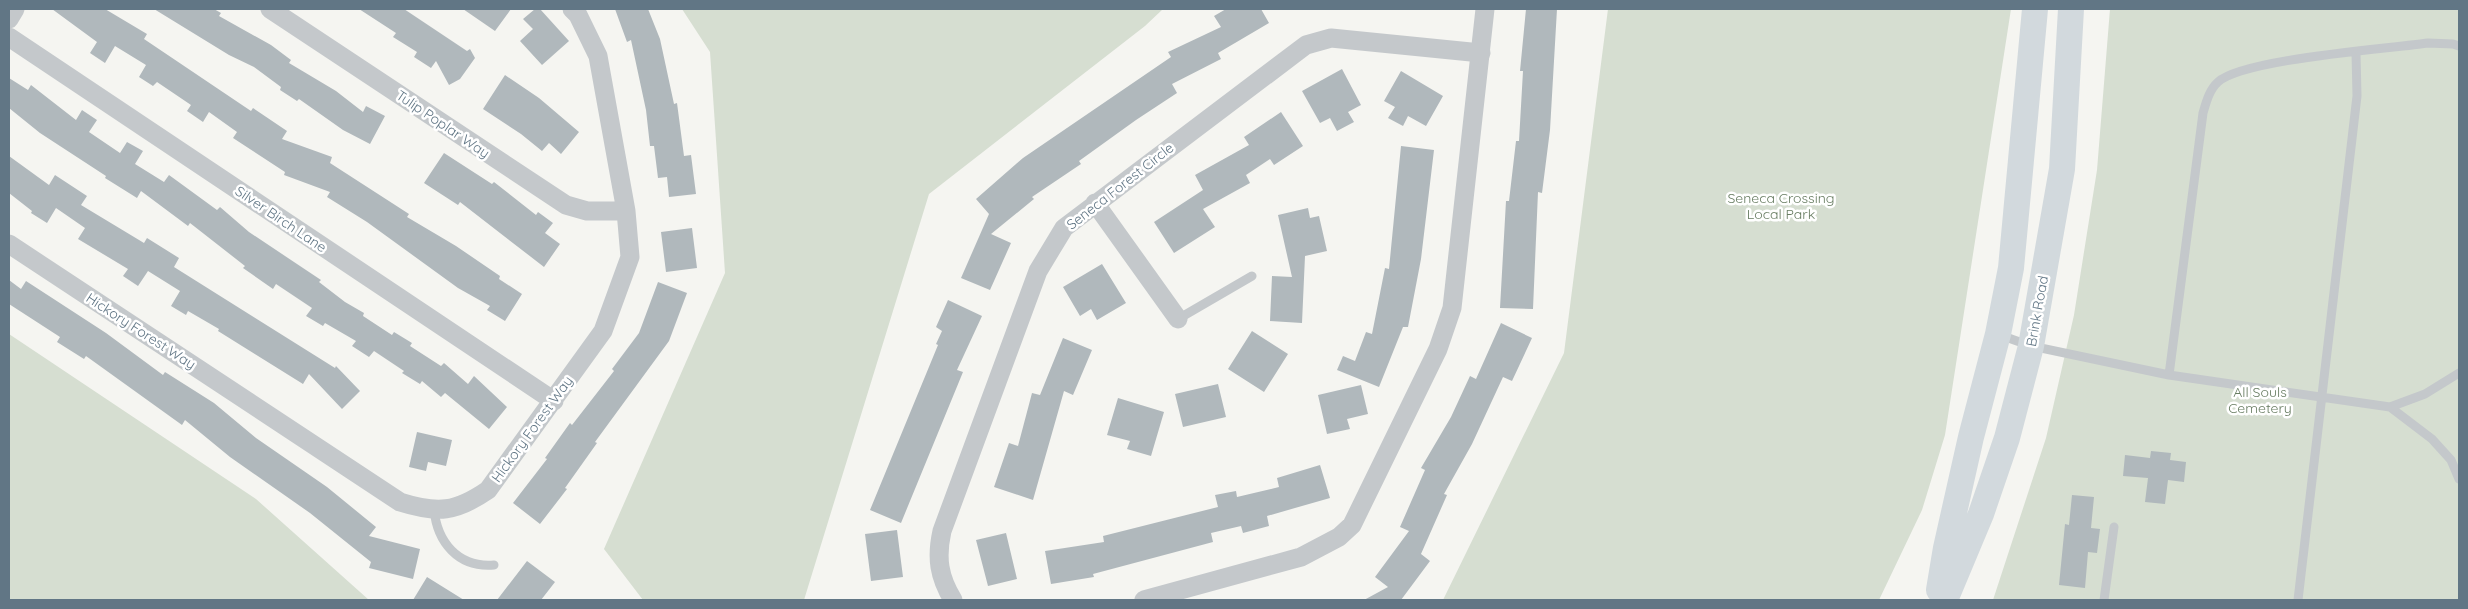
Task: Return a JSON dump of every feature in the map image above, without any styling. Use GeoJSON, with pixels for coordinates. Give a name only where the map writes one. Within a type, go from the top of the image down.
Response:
{"type":"FeatureCollection","features":[{"type":"Feature","properties":{"kind":"main road"},"geometry":{"type":"LineString","coordinates":[[1937,600],[1946,548],[1969,446],[1998,334],[2011,268],[2035,9]]}},
{"type":"Feature","properties":{"kind":"main road","name":"Brink Road"},"geometry":{"type":"LineString","coordinates":[[1946,600],[1984,506],[2007,438],[2031,346],[2062,169],[2071,9]]}},
{"type":"Feature","properties":{"kind":"street"},"geometry":{"type":"LineString","coordinates":[[9,18],[15,9]]}},
{"type":"Feature","properties":{"kind":"street","name":"Tulip Poplar Way"},"geometry":{"type":"LineString","coordinates":[[270,9],[566,205],[587,211],[626,211]]}},
{"type":"Feature","properties":{"kind":"street","name":"Hickory Forest Way"},"geometry":{"type":"LineString","coordinates":[[9,244],[400,502],[416,507],[452,510],[470,502],[488,490],[554,401],[603,331],[624,278],[630,257],[626,211],[598,56],[578,15],[572,9]]}},
{"type":"Feature","properties":{"kind":"street"},"geometry":{"type":"LineString","coordinates":[[1144,600],[1301,557],[1339,537],[1352,525],[1438,349],[1452,308],[1485,9]]}},
{"type":"Feature","properties":{"kind":"street","name":"Silver Birch Lane"},"geometry":{"type":"LineString","coordinates":[[9,37],[554,401]]}},
{"type":"Feature","properties":{"kind":"street","name":"Seneca Forest Circle"},"geometry":{"type":"LineString","coordinates":[[953,600],[941,580],[938,546],[942,530],[1038,271],[1064,228],[1306,45],[1331,38],[1481,53]]}},
{"type":"Feature","properties":{"kind":"street"},"geometry":{"type":"LineString","coordinates":[[1095,203],[1178,319]]}},
{"type":"Feature","properties":{"kind":"lane"},"geometry":{"type":"LineString","coordinates":[[2169,375],[2203,113],[2208,97],[2217,83],[2230,74],[2259,66],[2428,43],[2459,46]]}},
{"type":"Feature","properties":{"kind":"lane"},"geometry":{"type":"LineString","coordinates":[[2298,600],[2357,96],[2356,53]]}},
{"type":"Feature","properties":{"kind":"lane"},"geometry":{"type":"LineString","coordinates":[[1178,319],[1252,276]]}},
{"type":"Feature","properties":{"kind":"lane"},"geometry":{"type":"LineString","coordinates":[[1998,334],[2031,346],[2169,375],[2390,407],[2425,394],[2459,373]]}},
{"type":"Feature","properties":{"kind":"lane"},"geometry":{"type":"LineString","coordinates":[[2390,407],[2432,439],[2451,460],[2459,479]]}},
{"type":"Feature","properties":{"kind":"lane"},"geometry":{"type":"LineString","coordinates":[[434,508],[435,523],[440,535],[454,554],[474,564],[494,564]]}},
{"type":"Feature","properties":{"kind":"lane"},"geometry":{"type":"LineString","coordinates":[[2104,600],[2114,527]]}},
{"type":"Feature","properties":{"kind":"green space"},"geometry":{"type":"Polygon","coordinates":[[[682,9],[1163,9],[1145,26],[929,194],[804,600],[643,600],[604,549],[725,273],[710,52],[682,9]]]}},
{"type":"Feature","properties":{"kind":"green space","name":"Seneca Crossing Local Park"},"geometry":{"type":"Polygon","coordinates":[[[1608,9],[2011,9],[1945,435],[1922,510],[1879,600],[1443,600],[1564,353],[1608,9]]]}},
{"type":"Feature","properties":{"kind":"green space","name":"All Souls Cemetery"},"geometry":{"type":"Polygon","coordinates":[[[2110,9],[2459,9],[2459,600],[1993,600],[2046,438],[2074,315],[2097,170],[2110,9]]]}},
{"type":"Feature","properties":{"kind":"green space"},"geometry":{"type":"Polygon","coordinates":[[[9,334],[256,499],[369,600],[9,600],[9,334]]]}},
{"type":"Feature","properties":{"kind":"building"},"geometry":{"type":"Polygon","coordinates":[[[52,9],[105,9],[147,34],[144,39],[251,111],[253,108],[287,131],[282,139],[332,157],[330,163],[409,214],[407,217],[456,246],[500,276],[499,279],[522,294],[505,321],[487,310],[490,306],[458,288],[367,222],[327,197],[330,192],[284,175],[285,172],[233,138],[237,132],[209,112],[203,122],[187,111],[191,105],[157,82],[153,86],[139,77],[146,65],[115,46],[105,63],[90,53],[97,42],[52,9]]]}},
{"type":"Feature","properties":{"kind":"building"},"geometry":{"type":"Polygon","coordinates":[[[154,9],[214,9],[221,13],[219,16],[271,45],[291,60],[289,63],[336,91],[363,112],[366,106],[385,116],[370,144],[343,130],[299,99],[297,101],[280,90],[281,87],[254,67],[229,55],[154,9]]]}},
{"type":"Feature","properties":{"kind":"building"},"geometry":{"type":"Polygon","coordinates":[[[359,9],[404,9],[467,51],[470,49],[475,58],[460,79],[449,85],[436,61],[431,68],[414,57],[417,52],[393,37],[396,33],[359,9]]]}},
{"type":"Feature","properties":{"kind":"building"},"geometry":{"type":"Polygon","coordinates":[[[463,9],[511,9],[495,31],[463,9]]]}},
{"type":"Feature","properties":{"kind":"building"},"geometry":{"type":"Polygon","coordinates":[[[535,9],[540,9],[569,41],[542,65],[520,41],[533,29],[523,19],[535,9]]]}},
{"type":"Feature","properties":{"kind":"building"},"geometry":{"type":"Polygon","coordinates":[[[615,9],[648,9],[660,39],[674,104],[677,103],[684,156],[691,155],[696,194],[669,197],[667,177],[658,178],[654,146],[650,146],[646,110],[631,40],[627,42],[615,9]]]}},
{"type":"Feature","properties":{"kind":"building"},"geometry":{"type":"Polygon","coordinates":[[[1226,9],[1261,9],[1269,23],[1218,53],[1221,59],[1172,84],[1177,93],[1079,161],[1081,164],[1032,197],[1034,199],[991,234],[1011,243],[990,290],[961,278],[989,214],[976,199],[1023,158],[1171,57],[1168,52],[1221,27],[1214,16],[1226,9]]]}},
{"type":"Feature","properties":{"kind":"building"},"geometry":{"type":"Polygon","coordinates":[[[1526,9],[1557,9],[1550,130],[1542,193],[1538,192],[1533,309],[1500,308],[1506,201],[1509,201],[1516,141],[1519,141],[1523,71],[1520,71],[1526,9]]]}},
{"type":"Feature","properties":{"kind":"building"},"geometry":{"type":"Polygon","coordinates":[[[1342,69],[1361,105],[1348,112],[1354,122],[1337,131],[1330,118],[1320,123],[1302,91],[1342,69]]]}},
{"type":"Feature","properties":{"kind":"building"},"geometry":{"type":"Polygon","coordinates":[[[1401,71],[1443,96],[1426,126],[1408,116],[1403,126],[1388,118],[1395,107],[1384,101],[1401,71]]]}},
{"type":"Feature","properties":{"kind":"building"},"geometry":{"type":"Polygon","coordinates":[[[505,75],[539,98],[579,132],[561,154],[549,143],[542,151],[521,134],[483,109],[505,75]]]}},
{"type":"Feature","properties":{"kind":"building"},"geometry":{"type":"Polygon","coordinates":[[[9,78],[28,90],[31,85],[76,120],[82,110],[97,120],[89,132],[120,153],[127,142],[143,151],[135,164],[164,182],[169,175],[217,210],[220,207],[249,232],[321,280],[319,282],[345,302],[364,313],[363,316],[392,335],[394,332],[412,343],[410,346],[441,366],[444,363],[468,384],[474,376],[507,407],[489,429],[445,393],[441,397],[422,381],[420,384],[402,373],[404,371],[374,351],[369,357],[352,346],[356,341],[325,323],[323,326],[306,316],[312,308],[276,284],[273,289],[243,268],[245,266],[190,223],[188,226],[141,191],[137,198],[40,133],[9,108],[9,78]]]}},
{"type":"Feature","properties":{"kind":"building"},"geometry":{"type":"Polygon","coordinates":[[[1281,112],[1303,146],[1274,165],[1270,159],[1246,175],[1250,183],[1203,209],[1215,227],[1174,253],[1154,222],[1203,190],[1195,175],[1249,145],[1244,137],[1281,112]]]}},
{"type":"Feature","properties":{"kind":"building"},"geometry":{"type":"Polygon","coordinates":[[[1401,146],[1434,150],[1421,259],[1408,327],[1403,327],[1379,387],[1337,370],[1343,356],[1355,361],[1366,332],[1372,334],[1385,268],[1389,269],[1401,146]]]}},
{"type":"Feature","properties":{"kind":"building"},"geometry":{"type":"Polygon","coordinates":[[[444,153],[492,184],[494,182],[536,215],[538,212],[553,223],[545,233],[560,244],[544,267],[460,202],[458,205],[424,183],[444,153]]]}},
{"type":"Feature","properties":{"kind":"building"},"geometry":{"type":"Polygon","coordinates":[[[9,156],[49,185],[55,175],[87,196],[81,205],[144,243],[147,238],[179,258],[174,267],[335,368],[336,366],[360,391],[342,409],[309,374],[303,384],[218,331],[219,329],[188,311],[186,315],[171,306],[180,291],[148,271],[138,286],[123,276],[128,269],[78,239],[85,228],[56,208],[47,223],[31,213],[32,211],[9,193],[9,156]]]}},
{"type":"Feature","properties":{"kind":"building"},"geometry":{"type":"Polygon","coordinates":[[[1308,208],[1310,218],[1319,216],[1327,251],[1305,256],[1302,323],[1270,321],[1272,276],[1292,277],[1278,215],[1308,208]]]}},
{"type":"Feature","properties":{"kind":"building"},"geometry":{"type":"Polygon","coordinates":[[[692,228],[697,268],[666,272],[661,232],[692,228]]]}},
{"type":"Feature","properties":{"kind":"building"},"geometry":{"type":"Polygon","coordinates":[[[1102,264],[1126,303],[1097,320],[1091,309],[1080,316],[1063,287],[1102,264]]]}},
{"type":"Feature","properties":{"kind":"building"},"geometry":{"type":"Polygon","coordinates":[[[9,280],[21,289],[26,281],[106,333],[163,375],[165,372],[214,403],[256,438],[327,487],[376,527],[369,536],[420,549],[413,579],[369,568],[371,562],[310,513],[230,457],[185,420],[182,425],[86,356],[84,359],[57,342],[60,337],[9,304],[9,280]]]}},
{"type":"Feature","properties":{"kind":"building"},"geometry":{"type":"Polygon","coordinates":[[[658,282],[687,293],[669,341],[595,442],[597,443],[565,488],[567,489],[540,524],[513,503],[547,459],[545,458],[570,423],[572,425],[614,371],[612,369],[639,333],[658,282]]]}},
{"type":"Feature","properties":{"kind":"building"},"geometry":{"type":"Polygon","coordinates":[[[948,300],[982,316],[957,370],[963,372],[901,523],[870,510],[938,345],[936,344],[942,331],[936,327],[948,300]]]}},
{"type":"Feature","properties":{"kind":"building"},"geometry":{"type":"Polygon","coordinates":[[[1501,323],[1532,338],[1512,381],[1503,377],[1472,444],[1444,494],[1447,495],[1421,554],[1430,561],[1401,600],[1364,600],[1388,587],[1375,577],[1409,531],[1400,527],[1425,470],[1421,468],[1451,417],[1470,376],[1476,379],[1501,323]]]}},
{"type":"Feature","properties":{"kind":"building"},"geometry":{"type":"Polygon","coordinates":[[[1252,331],[1288,354],[1264,392],[1228,369],[1252,331]]]}},
{"type":"Feature","properties":{"kind":"building"},"geometry":{"type":"Polygon","coordinates":[[[1063,338],[1092,350],[1073,395],[1064,391],[1033,500],[994,487],[1009,443],[1018,446],[1032,393],[1040,395],[1063,338]]]}},
{"type":"Feature","properties":{"kind":"building"},"geometry":{"type":"Polygon","coordinates":[[[1218,384],[1226,417],[1183,427],[1175,394],[1218,384]]]}},
{"type":"Feature","properties":{"kind":"building"},"geometry":{"type":"Polygon","coordinates":[[[1361,385],[1368,414],[1347,419],[1350,429],[1327,434],[1318,395],[1361,385]]]}},
{"type":"Feature","properties":{"kind":"building"},"geometry":{"type":"Polygon","coordinates":[[[1118,398],[1164,412],[1151,456],[1127,449],[1130,441],[1107,435],[1118,398]]]}},
{"type":"Feature","properties":{"kind":"building"},"geometry":{"type":"Polygon","coordinates":[[[417,432],[452,440],[446,466],[428,462],[426,471],[409,467],[417,432]]]}},
{"type":"Feature","properties":{"kind":"building"},"geometry":{"type":"Polygon","coordinates":[[[2151,451],[2171,453],[2170,460],[2186,462],[2184,482],[2168,480],[2165,504],[2145,502],[2148,478],[2123,476],[2125,455],[2150,458],[2151,451]]]}},
{"type":"Feature","properties":{"kind":"building"},"geometry":{"type":"Polygon","coordinates":[[[1320,465],[1330,498],[1267,516],[1269,526],[1243,533],[1241,526],[1211,533],[1213,542],[1093,574],[1094,577],[1051,584],[1045,551],[1104,542],[1103,536],[1218,507],[1215,495],[1236,491],[1237,497],[1279,487],[1277,478],[1320,465]]]}},
{"type":"Feature","properties":{"kind":"building"},"geometry":{"type":"Polygon","coordinates":[[[2072,495],[2094,497],[2091,528],[2100,529],[2097,553],[2088,552],[2085,588],[2059,585],[2065,524],[2069,525],[2072,495]]]}},
{"type":"Feature","properties":{"kind":"building"},"geometry":{"type":"Polygon","coordinates":[[[897,530],[903,577],[871,581],[865,534],[897,530]]]}},
{"type":"Feature","properties":{"kind":"building"},"geometry":{"type":"Polygon","coordinates":[[[1006,533],[1017,579],[988,586],[976,540],[1006,533]]]}},
{"type":"Feature","properties":{"kind":"building"},"geometry":{"type":"Polygon","coordinates":[[[527,561],[555,582],[541,600],[497,600],[527,561]]]}},
{"type":"Feature","properties":{"kind":"building"},"geometry":{"type":"Polygon","coordinates":[[[427,577],[464,600],[413,600],[427,577]]]}}]}
